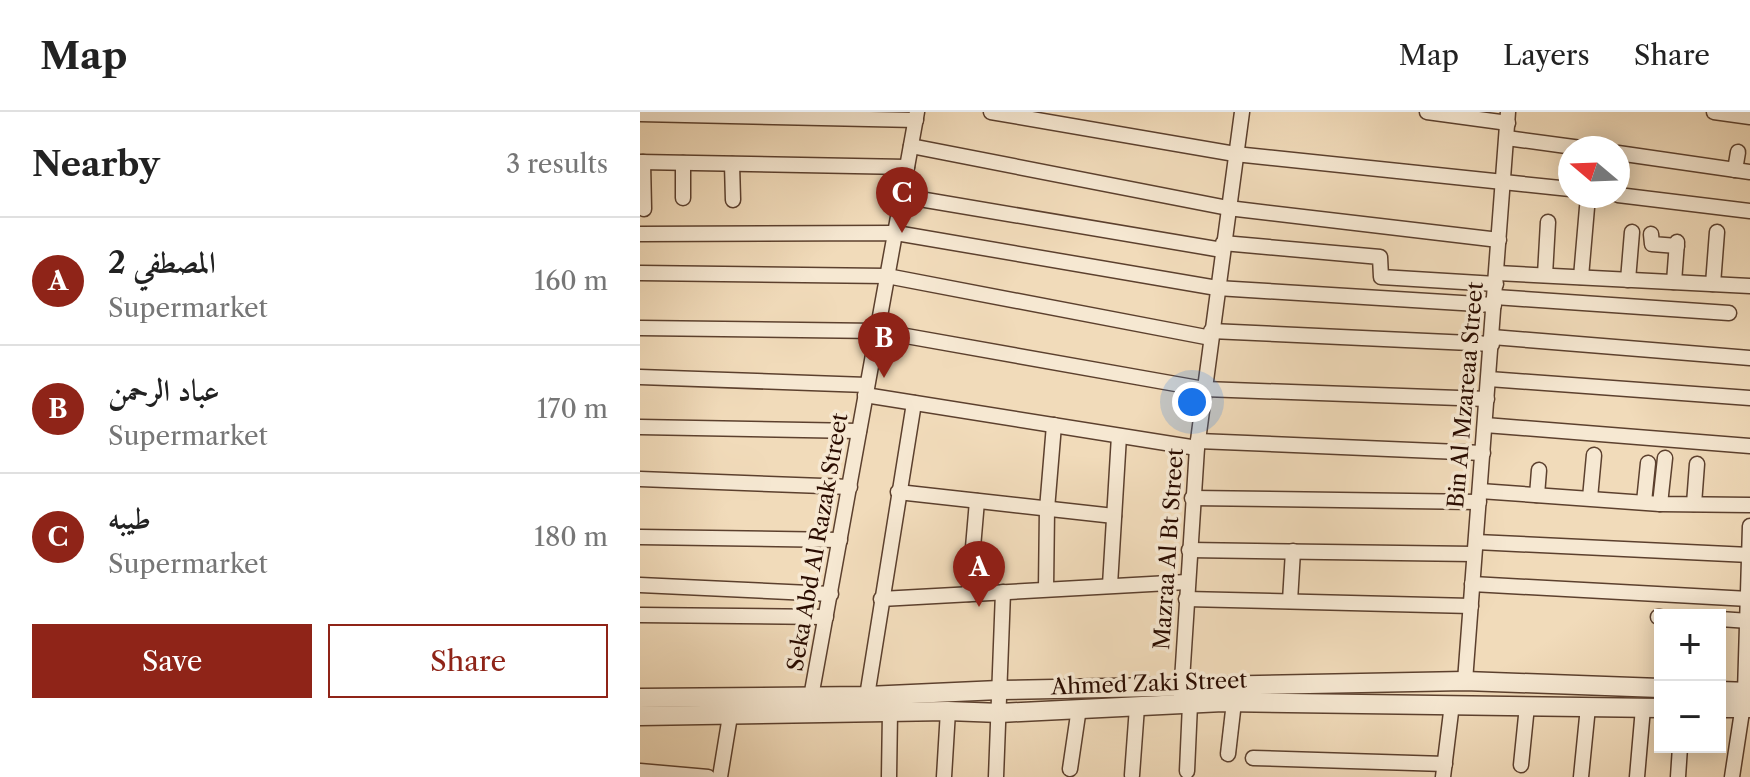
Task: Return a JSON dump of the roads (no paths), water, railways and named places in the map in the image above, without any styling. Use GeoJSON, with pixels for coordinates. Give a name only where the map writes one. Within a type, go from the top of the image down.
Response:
{"type":"FeatureCollection","features":[{"type":"Feature","properties":{"kind":"street"},"geometry":{"type":"LineString","coordinates":[[991,112],[1235,154],[1558,188]]}},
{"type":"Feature","properties":{"kind":"street","name":"Mazraa Al Bt Street"},"geometry":{"type":"LineString","coordinates":[[1187,771],[1184,698],[1192,498],[1222,247],[1242,112]]}},
{"type":"Feature","properties":{"kind":"street"},"geometry":{"type":"LineString","coordinates":[[1427,112],[1508,124],[1558,140]]}},
{"type":"Feature","properties":{"kind":"street"},"geometry":{"type":"LineString","coordinates":[[1714,112],[1750,117]]}},
{"type":"Feature","properties":{"kind":"street"},"geometry":{"type":"LineString","coordinates":[[640,114],[917,116]]}},
{"type":"Feature","properties":{"kind":"street","name":"Seka Abd Al Razak Street"},"geometry":{"type":"LineString","coordinates":[[811,697],[917,116]]}},
{"type":"Feature","properties":{"kind":"street","name":"Bin Al Mzareaa Street"},"geometry":{"type":"LineString","coordinates":[[1465,681],[1508,124]]}},
{"type":"Feature","properties":{"kind":"street"},"geometry":{"type":"LineString","coordinates":[[911,146],[1228,208],[1499,240]]}},
{"type":"Feature","properties":{"kind":"street"},"geometry":{"type":"LineString","coordinates":[[1630,155],[1742,171],[1738,152]]}},
{"type":"Feature","properties":{"kind":"street"},"geometry":{"type":"LineString","coordinates":[[644,209],[641,162],[907,167]]}},
{"type":"Feature","properties":{"kind":"street"},"geometry":{"type":"LineString","coordinates":[[683,163],[683,198]]}},
{"type":"Feature","properties":{"kind":"street"},"geometry":{"type":"LineString","coordinates":[[732,164],[733,200]]}},
{"type":"Feature","properties":{"kind":"street"},"geometry":{"type":"LineString","coordinates":[[902,196],[1222,247],[1380,257],[1381,277],[1729,313]]}},
{"type":"Feature","properties":{"kind":"street"},"geometry":{"type":"LineString","coordinates":[[1630,196],[1750,211]]}},
{"type":"Feature","properties":{"kind":"street"},"geometry":{"type":"LineString","coordinates":[[1581,277],[1587,208]]}},
{"type":"Feature","properties":{"kind":"street"},"geometry":{"type":"LineString","coordinates":[[1545,275],[1548,222]]}},
{"type":"Feature","properties":{"kind":"street"},"geometry":{"type":"LineString","coordinates":[[1628,280],[1632,232]]}},
{"type":"Feature","properties":{"kind":"street"},"geometry":{"type":"LineString","coordinates":[[1713,284],[1717,232]]}},
{"type":"Feature","properties":{"kind":"street"},"geometry":{"type":"LineString","coordinates":[[640,234],[896,233],[1217,288],[1496,290],[1545,275],[1750,286]]}},
{"type":"Feature","properties":{"kind":"street"},"geometry":{"type":"LineString","coordinates":[[1651,234],[1652,244],[1677,244],[1674,282]]}},
{"type":"Feature","properties":{"kind":"street"},"geometry":{"type":"LineString","coordinates":[[640,273],[887,276],[1211,334],[1492,340],[1750,358]]}},
{"type":"Feature","properties":{"kind":"street"},"geometry":{"type":"LineString","coordinates":[[640,328],[878,331],[1204,389],[1487,399]]}},
{"type":"Feature","properties":{"kind":"street"},"geometry":{"type":"LineString","coordinates":[[640,377],[866,390],[914,403],[1119,436],[1197,444],[1483,453]]}},
{"type":"Feature","properties":{"kind":"street"},"geometry":{"type":"LineString","coordinates":[[1489,379],[1750,398]]}},
{"type":"Feature","properties":{"kind":"street"},"geometry":{"type":"LineString","coordinates":[[867,696],[914,403]]}},
{"type":"Feature","properties":{"kind":"street"},"geometry":{"type":"LineString","coordinates":[[1046,589],[1047,509],[1054,425]]}},
{"type":"Feature","properties":{"kind":"street"},"geometry":{"type":"LineString","coordinates":[[1485,425],[1750,446]]}},
{"type":"Feature","properties":{"kind":"street"},"geometry":{"type":"LineString","coordinates":[[640,427],[859,431]]}},
{"type":"Feature","properties":{"kind":"street"},"geometry":{"type":"LineString","coordinates":[[1110,585],[1119,436]]}},
{"type":"Feature","properties":{"kind":"street"},"geometry":{"type":"LineString","coordinates":[[1590,498],[1594,455]]}},
{"type":"Feature","properties":{"kind":"street"},"geometry":{"type":"LineString","coordinates":[[1660,504],[1665,458]]}},
{"type":"Feature","properties":{"kind":"street"},"geometry":{"type":"LineString","coordinates":[[1644,502],[1648,463]]}},
{"type":"Feature","properties":{"kind":"street"},"geometry":{"type":"LineString","coordinates":[[1694,504],[1697,464]]}},
{"type":"Feature","properties":{"kind":"street"},"geometry":{"type":"LineString","coordinates":[[1537,495],[1539,470]]}},
{"type":"Feature","properties":{"kind":"street"},"geometry":{"type":"LineString","coordinates":[[640,479],[850,487]]}},
{"type":"Feature","properties":{"kind":"street"},"geometry":{"type":"LineString","coordinates":[[898,492],[1114,516]]}},
{"type":"Feature","properties":{"kind":"street"},"geometry":{"type":"LineString","coordinates":[[1192,498],[1537,495],[1660,504],[1750,505]]}},
{"type":"Feature","properties":{"kind":"street"},"geometry":{"type":"LineString","coordinates":[[969,594],[977,501]]}},
{"type":"Feature","properties":{"kind":"street"},"geometry":{"type":"LineString","coordinates":[[1732,777],[1747,700],[1750,526]]}},
{"type":"Feature","properties":{"kind":"street"},"geometry":{"type":"LineString","coordinates":[[640,537],[840,540]]}},
{"type":"Feature","properties":{"kind":"street"},"geometry":{"type":"LineString","coordinates":[[1189,550],[1475,548],[1749,555]]}},
{"type":"Feature","properties":{"kind":"street"},"geometry":{"type":"LineString","coordinates":[[1290,601],[1293,551]]}},
{"type":"Feature","properties":{"kind":"street"},"geometry":{"type":"LineString","coordinates":[[881,599],[1187,582]]}},
{"type":"Feature","properties":{"kind":"street"},"geometry":{"type":"LineString","coordinates":[[1472,584],[1749,610]]}},
{"type":"Feature","properties":{"kind":"street"},"geometry":{"type":"LineString","coordinates":[[640,585],[831,594]]}},
{"type":"Feature","properties":{"kind":"street"},"geometry":{"type":"LineString","coordinates":[[996,777],[1003,592]]}},
{"type":"Feature","properties":{"kind":"street"},"geometry":{"type":"LineString","coordinates":[[1186,599],[1471,606]]}},
{"type":"Feature","properties":{"kind":"street"},"geometry":{"type":"LineString","coordinates":[[1726,617],[1749,610]]}},
{"type":"Feature","properties":{"kind":"street"},"geometry":{"type":"LineString","coordinates":[[640,615],[826,617]]}},
{"type":"Feature","properties":{"kind":"street","name":"Ahmed Zaki Street"},"geometry":{"type":"LineString","coordinates":[[640,716],[948,711],[1000,713],[1137,707],[1184,698],[1465,681],[1654,688]]}},
{"type":"Feature","properties":{"kind":"street","name":"Ahmed Zaki Street"},"geometry":{"type":"LineString","coordinates":[[640,698],[867,696],[999,690],[1234,702],[1651,708]]}},
{"type":"Feature","properties":{"kind":"street"},"geometry":{"type":"LineString","coordinates":[[1726,693],[1747,700]]}},
{"type":"Feature","properties":{"kind":"street"},"geometry":{"type":"LineString","coordinates":[[1726,706],[1747,700]]}},
{"type":"Feature","properties":{"kind":"street"},"geometry":{"type":"LineString","coordinates":[[1228,754],[1234,702]]}},
{"type":"Feature","properties":{"kind":"street"},"geometry":{"type":"LineString","coordinates":[[1253,758],[1444,770],[1452,704]]}},
{"type":"Feature","properties":{"kind":"street"},"geometry":{"type":"LineString","coordinates":[[1521,765],[1527,706]]}},
{"type":"Feature","properties":{"kind":"street"},"geometry":{"type":"LineString","coordinates":[[1132,775],[1137,707]]}},
{"type":"Feature","properties":{"kind":"street"},"geometry":{"type":"LineString","coordinates":[[1581,777],[1588,707]]}},
{"type":"Feature","properties":{"kind":"street"},"geometry":{"type":"LineString","coordinates":[[1070,769],[1079,708]]}},
{"type":"Feature","properties":{"kind":"street"},"geometry":{"type":"LineString","coordinates":[[1637,777],[1651,708]]}},
{"type":"Feature","properties":{"kind":"street"},"geometry":{"type":"LineString","coordinates":[[944,777],[948,711]]}},
{"type":"Feature","properties":{"kind":"street"},"geometry":{"type":"LineString","coordinates":[[889,777],[890,712]]}},
{"type":"Feature","properties":{"kind":"street"},"geometry":{"type":"LineString","coordinates":[[720,777],[730,716]]}},
{"type":"Feature","properties":{"kind":"street"},"geometry":{"type":"LineString","coordinates":[[1678,777],[1680,753]]}},
{"type":"Feature","properties":{"kind":"street"},"geometry":{"type":"LineString","coordinates":[[640,771],[708,777]]}},
{"type":"Feature","properties":{"kind":"place","name":"طيبه"},"geometry":{"type":"Point","coordinates":[902,233]}},
{"type":"Feature","properties":{"kind":"place","name":"عباد الرحمن"},"geometry":{"type":"Point","coordinates":[884,378]}},
{"type":"Feature","properties":{"kind":"place","name":"المصطفي 2"},"geometry":{"type":"Point","coordinates":[979,607]}}]}
